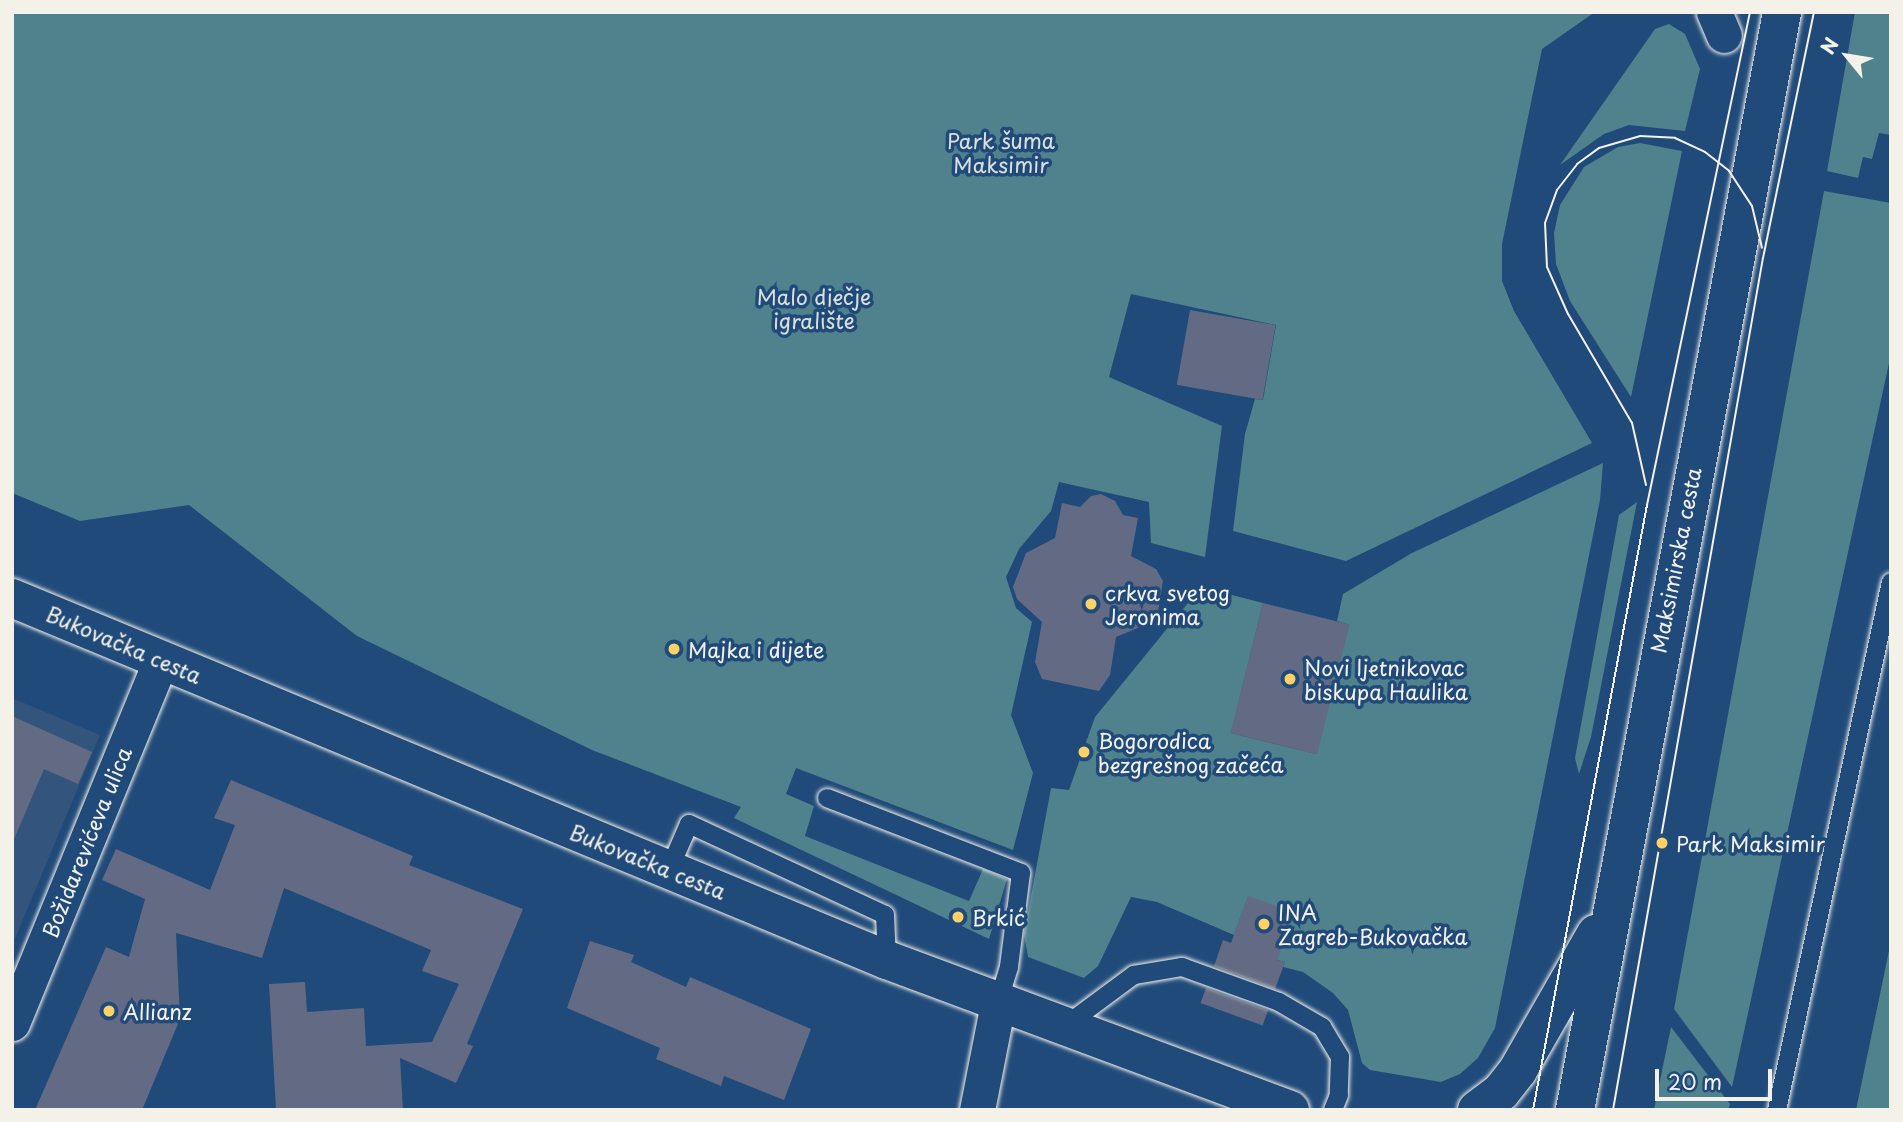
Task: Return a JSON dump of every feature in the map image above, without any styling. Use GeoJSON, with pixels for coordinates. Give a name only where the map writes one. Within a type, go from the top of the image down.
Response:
{"type":"FeatureCollection","features":[{"type":"Feature","properties":{"kind":"main road","name":"Maksimirska cesta"},"geometry":{"type":"LineString","coordinates":[[1575,1110],[1782,12]]}},
{"type":"Feature","properties":{"kind":"main road","name":"Bukovačka cesta"},"geometry":{"type":"LineString","coordinates":[[12,598],[887,960],[1290,1110]]}},
{"type":"Feature","properties":{"kind":"main road"},"geometry":{"type":"LineString","coordinates":[[1476,1110],[1502,1092],[1536,1043],[1615,891]]}},
{"type":"Feature","properties":{"kind":"street","name":"Božidarevićeva ulica"},"geometry":{"type":"LineString","coordinates":[[12,1024],[161,660]]}},
{"type":"Feature","properties":{"kind":"street"},"geometry":{"type":"LineString","coordinates":[[977,1110],[998,1003]]}},
{"type":"Feature","properties":{"kind":"lane"},"geometry":{"type":"LineString","coordinates":[[1777,1110],[1891,582]]}},
{"type":"Feature","properties":{"kind":"lane"},"geometry":{"type":"LineString","coordinates":[[827,798],[1021,873],[1009,967],[998,1003]]}},
{"type":"Feature","properties":{"kind":"lane"},"geometry":{"type":"LineString","coordinates":[[668,870],[689,824],[885,915],[887,960]]}},
{"type":"Feature","properties":{"kind":"lane"},"geometry":{"type":"LineString","coordinates":[[1065,1026],[1134,975],[1182,967],[1279,1002],[1322,1027],[1340,1057],[1339,1095],[1333,1110]]}},
{"type":"Feature","properties":{"kind":"shaded area"},"geometry":{"type":"Polygon","coordinates":[[[12,698],[100,735],[12,946],[12,698]]]}},
{"type":"Feature","properties":{"kind":"green space"},"geometry":{"type":"Polygon","coordinates":[[[12,12],[1595,12],[1542,49],[1502,244],[1502,281],[1514,311],[1592,443],[1346,561],[1233,531],[1245,434],[1255,399],[1263,400],[1276,325],[1131,294],[1109,377],[1222,426],[1205,557],[1151,543],[1149,502],[1059,482],[1051,511],[1019,549],[1006,577],[1016,608],[1032,622],[1011,715],[1033,773],[1013,850],[796,768],[786,794],[814,806],[805,836],[969,901],[983,869],[1007,879],[989,939],[734,818],[741,807],[592,750],[357,636],[189,505],[80,521],[12,493],[12,12]]]}},
{"type":"Feature","properties":{"kind":"green space"},"geometry":{"type":"Polygon","coordinates":[[[1855,12],[1891,12],[1891,135],[1879,133],[1872,159],[1863,157],[1858,178],[1827,171],[1855,12]]]}},
{"type":"Feature","properties":{"kind":"green space"},"geometry":{"type":"Polygon","coordinates":[[[1669,24],[1685,34],[1700,69],[1685,131],[1629,125],[1604,134],[1560,165],[1655,29],[1669,24]]]}},
{"type":"Feature","properties":{"kind":"green space"},"geometry":{"type":"Polygon","coordinates":[[[1640,143],[1682,151],[1631,397],[1570,301],[1556,264],[1554,233],[1560,205],[1584,167],[1618,147],[1640,143]]]}},
{"type":"Feature","properties":{"kind":"green space"},"geometry":{"type":"Polygon","coordinates":[[[1824,191],[1891,203],[1891,354],[1732,1087],[1674,1009],[1824,191]]]}},
{"type":"Feature","properties":{"kind":"green space"},"geometry":{"type":"Polygon","coordinates":[[[1603,463],[1600,500],[1495,1028],[1478,1058],[1460,1074],[1441,1082],[1370,1070],[1362,1063],[1348,1010],[1333,993],[1303,972],[1283,967],[1285,962],[1277,960],[1248,897],[1234,935],[1157,902],[1131,897],[1098,966],[1084,978],[1028,957],[1024,934],[1051,788],[1069,790],[1095,717],[1201,587],[1263,603],[1231,733],[1316,754],[1349,625],[1337,621],[1343,594],[1412,553],[1603,463]]]}},
{"type":"Feature","properties":{"kind":"green space"},"geometry":{"type":"Polygon","coordinates":[[[1637,502],[1591,737],[1579,774],[1575,758],[1619,515],[1637,502]]]}},
{"type":"Feature","properties":{"kind":"green space"},"geometry":{"type":"Polygon","coordinates":[[[1891,941],[1891,1110],[1856,1110],[1891,941]]]}},
{"type":"Feature","properties":{"kind":"green space"},"geometry":{"type":"Polygon","coordinates":[[[1671,1027],[1730,1104],[1728,1110],[1654,1110],[1671,1027]]]}},
{"type":"Feature","properties":{"kind":"building"},"geometry":{"type":"Polygon","coordinates":[[[1190,310],[1276,325],[1262,400],[1177,385],[1190,310]]]}},
{"type":"Feature","properties":{"kind":"building","name":"crkva svetog Jeronima"},"geometry":{"type":"Polygon","coordinates":[[[1101,494],[1115,501],[1123,515],[1138,518],[1131,556],[1156,569],[1163,581],[1158,612],[1150,623],[1116,637],[1110,675],[1099,691],[1042,679],[1035,662],[1042,622],[1017,599],[1013,587],[1026,553],[1055,538],[1062,503],[1080,507],[1091,496],[1101,494]]]}},
{"type":"Feature","properties":{"kind":"building","name":"Novi ljetnikovac biskupa Haulika"},"geometry":{"type":"Polygon","coordinates":[[[1263,603],[1349,625],[1317,755],[1231,733],[1263,603]]]}},
{"type":"Feature","properties":{"kind":"building"},"geometry":{"type":"Polygon","coordinates":[[[12,716],[92,752],[78,784],[44,769],[12,844],[12,716]]]}},
{"type":"Feature","properties":{"kind":"building"},"geometry":{"type":"Polygon","coordinates":[[[231,780],[413,856],[409,865],[523,909],[467,1044],[473,1046],[456,1083],[400,1058],[403,1110],[276,1110],[269,984],[305,982],[307,1012],[364,1008],[366,1046],[432,1042],[459,984],[422,971],[431,950],[284,888],[262,958],[176,933],[180,1019],[142,1110],[35,1110],[106,947],[129,957],[145,899],[102,880],[116,849],[210,890],[235,825],[214,818],[231,780]]]}},
{"type":"Feature","properties":{"kind":"building"},"geometry":{"type":"Polygon","coordinates":[[[1248,896],[1294,912],[1277,960],[1285,962],[1275,989],[1214,966],[1223,940],[1231,943],[1248,896]]]}},
{"type":"Feature","properties":{"kind":"building"},"geometry":{"type":"Polygon","coordinates":[[[590,941],[634,955],[631,962],[686,987],[690,977],[811,1029],[784,1100],[724,1076],[721,1086],[656,1059],[660,1048],[567,1008],[590,941]]]}},
{"type":"Feature","properties":{"kind":"building"},"geometry":{"type":"Polygon","coordinates":[[[1206,988],[1268,1011],[1263,1026],[1201,1003],[1206,988]]]}},
{"type":"Feature","properties":{"kind":"tram line"},"geometry":{"type":"LineString","coordinates":[[1533,1110],[1647,505],[1750,12]]}},
{"type":"Feature","properties":{"kind":"tram line"},"geometry":{"type":"LineString","coordinates":[[1613,1110],[1763,258],[1814,12]]}},
{"type":"Feature","properties":{"kind":"tram line"},"geometry":{"type":"LineString","coordinates":[[1646,485],[1632,423],[1568,314],[1547,267],[1545,223],[1557,190],[1577,164],[1599,148],[1640,136],[1675,138],[1705,152],[1729,171],[1752,206],[1762,248]]}},
{"type":"Feature","properties":{"kind":"place","name":"crkva svetog Jeronima"},"geometry":{"type":"Point","coordinates":[1091,604]}},
{"type":"Feature","properties":{"kind":"place","name":"Majka i dijete"},"geometry":{"type":"Point","coordinates":[674,649]}},
{"type":"Feature","properties":{"kind":"place","name":"Novi ljetnikovac biskupa Haulika"},"geometry":{"type":"Point","coordinates":[1290,679]}},
{"type":"Feature","properties":{"kind":"place","name":"Bogorodica bezgrešnog začeća"},"geometry":{"type":"Point","coordinates":[1084,752]}},
{"type":"Feature","properties":{"kind":"place","name":"Park Maksimir"},"geometry":{"type":"Point","coordinates":[1662,843]}},
{"type":"Feature","properties":{"kind":"place","name":"Brkić"},"geometry":{"type":"Point","coordinates":[958,917]}},
{"type":"Feature","properties":{"kind":"place","name":"INA Zagreb-Bukovačka"},"geometry":{"type":"Point","coordinates":[1264,924]}},
{"type":"Feature","properties":{"kind":"place","name":"Allianz"},"geometry":{"type":"Point","coordinates":[109,1011]}},
{"type":"Feature","properties":{"kind":"park label","name":"Park šuma Maksimir"},"geometry":{"type":"Point","coordinates":[1001,152]}},
{"type":"Feature","properties":{"kind":"park label","name":"Malo dječje igralište"},"geometry":{"type":"Point","coordinates":[814,308]}}]}
